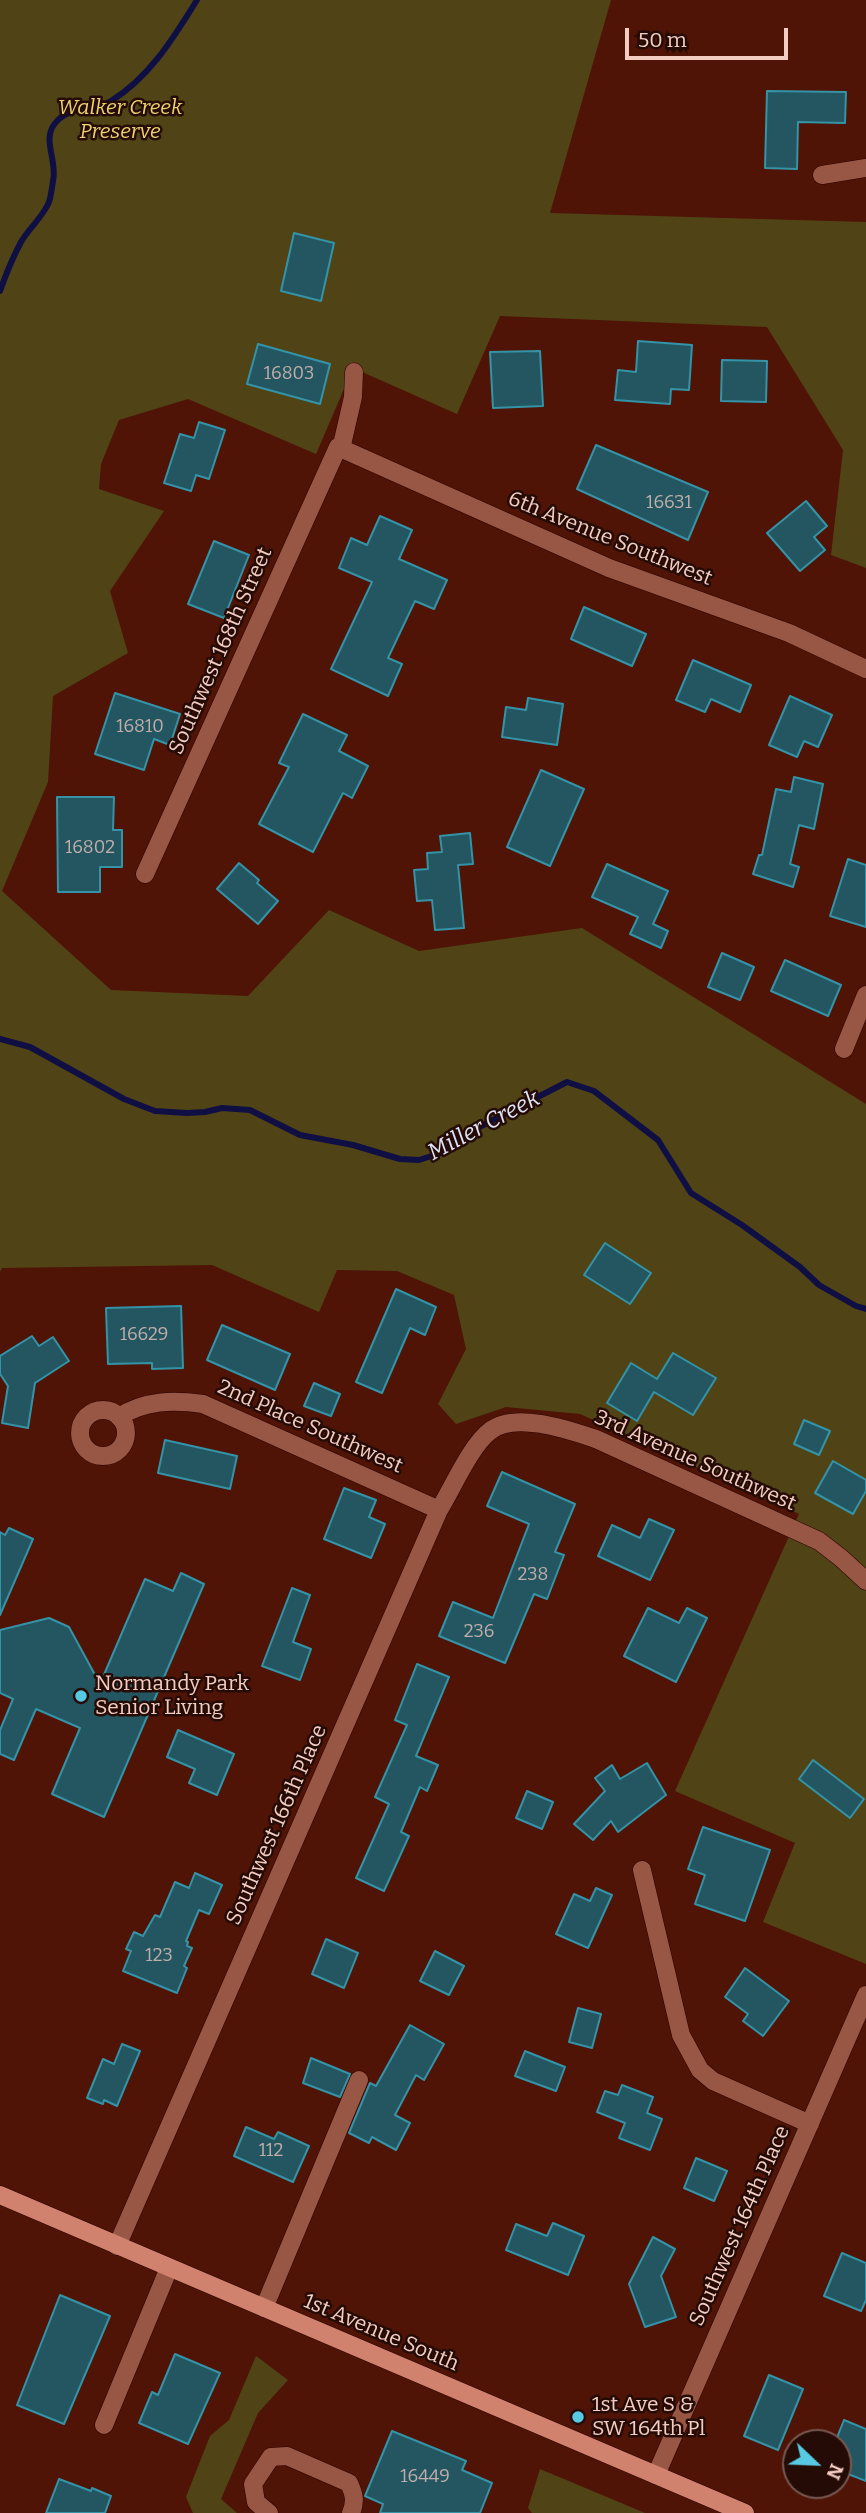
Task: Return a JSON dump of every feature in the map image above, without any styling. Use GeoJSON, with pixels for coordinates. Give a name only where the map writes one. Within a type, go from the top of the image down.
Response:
{"type":"FeatureCollection","features":[{"type":"Feature","properties":{"kind":"main road","name":"1st Avenue South"},"geometry":{"type":"LineString","coordinates":[[0,2195],[745,2513]]}},
{"type":"Feature","properties":{"kind":"street"},"geometry":{"type":"LineString","coordinates":[[822,175],[840,170],[866,168]]}},
{"type":"Feature","properties":{"kind":"street","name":"Southwest 168th Street"},"geometry":{"type":"LineString","coordinates":[[145,874],[340,448],[353,397],[354,372]]}},
{"type":"Feature","properties":{"kind":"street","name":"6th Avenue Southwest"},"geometry":{"type":"LineString","coordinates":[[340,448],[610,568],[789,633],[866,668]]}},
{"type":"Feature","properties":{"kind":"street"},"geometry":{"type":"LineString","coordinates":[[844,1049],[866,995]]}},
{"type":"Feature","properties":{"kind":"street","name":"2nd Place Southwest"},"geometry":{"type":"LineString","coordinates":[[119,1417],[131,1409],[153,1403],[179,1401],[203,1404],[439,1510]]}},
{"type":"Feature","properties":{"kind":"street","name":"3rd Avenue Southwest"},"geometry":{"type":"LineString","coordinates":[[491,1429],[508,1422],[534,1423],[596,1439],[819,1541],[864,1574]]}},
{"type":"Feature","properties":{"kind":"street","name":"Southwest 166th Place"},"geometry":{"type":"LineString","coordinates":[[117,2246],[439,1510],[480,1441],[491,1429]]}},
{"type":"Feature","properties":{"kind":"street"},"geometry":{"type":"LineString","coordinates":[[642,1870],[681,2035],[695,2064],[712,2081],[810,2123]]}},
{"type":"Feature","properties":{"kind":"street","name":"Southwest 164th Place"},"geometry":{"type":"LineString","coordinates":[[656,2475],[866,1995]]}},
{"type":"Feature","properties":{"kind":"street"},"geometry":{"type":"LineString","coordinates":[[264,2308],[359,2080]]}},
{"type":"Feature","properties":{"kind":"street"},"geometry":{"type":"LineString","coordinates":[[104,2425],[169,2268]]}},
{"type":"Feature","properties":{"kind":"street"},"geometry":{"type":"LineString","coordinates":[[269,2513],[256,2502],[253,2484],[271,2457],[287,2456],[349,2483],[355,2504],[351,2513]]}},
{"type":"Feature","properties":{"kind":"green space","name":"Walker Creek Preserve"},"geometry":{"type":"Polygon","coordinates":[[[0,0],[611,0],[550,213],[866,222],[866,568],[831,555],[843,450],[767,327],[500,316],[457,414],[353,368],[316,454],[188,399],[119,420],[101,464],[99,489],[164,511],[110,591],[128,653],[53,696],[48,782],[2,891],[111,990],[248,996],[329,910],[419,951],[582,928],[866,1104],[866,1964],[763,1922],[795,1843],[675,1791],[799,1514],[580,1414],[506,1407],[456,1424],[438,1404],[466,1349],[454,1295],[397,1271],[337,1270],[319,1312],[212,1265],[2,1268],[0,1272],[0,0]]]}},
{"type":"Feature","properties":{"kind":"green space"},"geometry":{"type":"Polygon","coordinates":[[[256,2356],[288,2380],[258,2413],[221,2499],[237,2513],[193,2513],[186,2497],[210,2436],[229,2420],[256,2356]]]}},
{"type":"Feature","properties":{"kind":"green space"},"geometry":{"type":"Polygon","coordinates":[[[540,2469],[645,2513],[532,2513],[528,2508],[540,2469]]]}},
{"type":"Feature","properties":{"kind":"building"},"geometry":{"type":"Polygon","coordinates":[[[767,91],[846,92],[845,123],[798,122],[797,169],[765,168],[767,91]]]}},
{"type":"Feature","properties":{"kind":"building"},"geometry":{"type":"Polygon","coordinates":[[[294,233],[334,243],[321,301],[281,291],[294,233]]]}},
{"type":"Feature","properties":{"kind":"building"},"geometry":{"type":"Polygon","coordinates":[[[638,341],[692,345],[689,390],[671,389],[670,404],[615,400],[618,370],[636,372],[638,341]]]}},
{"type":"Feature","properties":{"kind":"building"},"geometry":{"type":"Polygon","coordinates":[[[258,344],[330,364],[320,404],[247,384],[258,344]]]}},
{"type":"Feature","properties":{"kind":"building"},"geometry":{"type":"Polygon","coordinates":[[[540,351],[543,406],[493,408],[490,352],[540,351]]]}},
{"type":"Feature","properties":{"kind":"building"},"geometry":{"type":"Polygon","coordinates":[[[722,360],[767,361],[766,402],[721,401],[722,360]]]}},
{"type":"Feature","properties":{"kind":"building"},"geometry":{"type":"Polygon","coordinates":[[[199,422],[225,430],[209,479],[196,475],[191,491],[164,483],[180,434],[194,438],[199,422]]]}},
{"type":"Feature","properties":{"kind":"building"},"geometry":{"type":"Polygon","coordinates":[[[596,445],[708,492],[688,540],[577,489],[596,445]]]}},
{"type":"Feature","properties":{"kind":"building"},"geometry":{"type":"Polygon","coordinates":[[[806,501],[827,526],[814,537],[825,550],[800,571],[767,533],[806,501]]]}},
{"type":"Feature","properties":{"kind":"building"},"geometry":{"type":"Polygon","coordinates":[[[380,516],[412,530],[399,559],[447,580],[434,609],[415,601],[388,658],[402,664],[388,696],[331,669],[372,582],[339,568],[351,538],[367,545],[380,516]]]}},
{"type":"Feature","properties":{"kind":"building"},"geometry":{"type":"Polygon","coordinates":[[[214,541],[249,555],[224,618],[188,604],[214,541]]]}},
{"type":"Feature","properties":{"kind":"building"},"geometry":{"type":"Polygon","coordinates":[[[584,607],[646,634],[632,666],[571,639],[584,607]]]}},
{"type":"Feature","properties":{"kind":"building"},"geometry":{"type":"Polygon","coordinates":[[[693,660],[751,685],[740,712],[711,699],[705,712],[676,700],[693,660]]]}},
{"type":"Feature","properties":{"kind":"building"},"geometry":{"type":"Polygon","coordinates":[[[115,693],[180,714],[170,745],[154,739],[144,770],[95,754],[115,693]]]}},
{"type":"Feature","properties":{"kind":"building"},"geometry":{"type":"Polygon","coordinates":[[[790,696],[832,715],[818,747],[804,741],[797,757],[769,745],[790,696]]]}},
{"type":"Feature","properties":{"kind":"building"},"geometry":{"type":"Polygon","coordinates":[[[528,698],[563,704],[557,745],[502,737],[506,707],[526,710],[528,698]]]}},
{"type":"Feature","properties":{"kind":"building"},"geometry":{"type":"Polygon","coordinates":[[[303,714],[347,735],[339,751],[368,766],[352,798],[343,793],[313,852],[259,824],[289,767],[279,763],[303,714]]]}},
{"type":"Feature","properties":{"kind":"building"},"geometry":{"type":"Polygon","coordinates":[[[541,770],[584,789],[550,866],[507,847],[541,770]]]}},
{"type":"Feature","properties":{"kind":"building"},"geometry":{"type":"Polygon","coordinates":[[[794,777],[823,784],[814,829],[799,825],[790,864],[799,867],[793,887],[753,874],[759,855],[762,855],[776,789],[791,792],[794,777]]]}},
{"type":"Feature","properties":{"kind":"building"},"geometry":{"type":"Polygon","coordinates":[[[57,797],[114,797],[113,830],[122,830],[122,867],[100,867],[100,892],[58,892],[57,797]]]}},
{"type":"Feature","properties":{"kind":"building"},"geometry":{"type":"Polygon","coordinates":[[[470,833],[473,864],[458,865],[464,928],[435,930],[432,900],[417,901],[414,870],[428,869],[427,853],[442,852],[440,836],[470,833]]]}},
{"type":"Feature","properties":{"kind":"building"},"geometry":{"type":"Polygon","coordinates":[[[848,859],[866,865],[866,927],[830,916],[848,859]]]}},
{"type":"Feature","properties":{"kind":"building"},"geometry":{"type":"Polygon","coordinates":[[[239,863],[278,901],[258,924],[217,889],[239,863]]]}},
{"type":"Feature","properties":{"kind":"building"},"geometry":{"type":"Polygon","coordinates":[[[607,864],[668,891],[653,924],[668,931],[661,948],[630,934],[638,917],[592,897],[607,864]]]}},
{"type":"Feature","properties":{"kind":"building"},"geometry":{"type":"Polygon","coordinates":[[[722,953],[754,967],[740,1000],[708,987],[722,953]]]}},
{"type":"Feature","properties":{"kind":"building"},"geometry":{"type":"Polygon","coordinates":[[[785,960],[841,985],[828,1016],[771,991],[785,960]]]}},
{"type":"Feature","properties":{"kind":"building"},"geometry":{"type":"Polygon","coordinates":[[[605,1243],[651,1273],[630,1304],[584,1275],[605,1243]]]}},
{"type":"Feature","properties":{"kind":"building"},"geometry":{"type":"Polygon","coordinates":[[[396,1289],[436,1307],[425,1335],[410,1328],[382,1393],[356,1382],[396,1289]]]}},
{"type":"Feature","properties":{"kind":"building"},"geometry":{"type":"Polygon","coordinates":[[[181,1306],[183,1368],[152,1369],[152,1363],[108,1364],[106,1308],[181,1306]]]}},
{"type":"Feature","properties":{"kind":"building"},"geometry":{"type":"Polygon","coordinates":[[[222,1325],[290,1354],[275,1390],[207,1360],[222,1325]]]}},
{"type":"Feature","properties":{"kind":"building"},"geometry":{"type":"Polygon","coordinates":[[[32,1336],[39,1346],[53,1337],[69,1361],[35,1383],[28,1428],[2,1423],[8,1386],[0,1374],[0,1356],[32,1336]]]}},
{"type":"Feature","properties":{"kind":"building"},"geometry":{"type":"Polygon","coordinates":[[[673,1353],[716,1378],[693,1415],[654,1392],[637,1421],[607,1403],[631,1363],[657,1379],[673,1353]]]}},
{"type":"Feature","properties":{"kind":"building"},"geometry":{"type":"Polygon","coordinates":[[[314,1383],[340,1394],[331,1416],[304,1406],[314,1383]]]}},
{"type":"Feature","properties":{"kind":"building"},"geometry":{"type":"Polygon","coordinates":[[[804,1420],[830,1431],[819,1455],[794,1444],[804,1420]]]}},
{"type":"Feature","properties":{"kind":"building"},"geometry":{"type":"Polygon","coordinates":[[[165,1440],[237,1456],[230,1489],[158,1473],[165,1440]]]}},
{"type":"Feature","properties":{"kind":"building"},"geometry":{"type":"Polygon","coordinates":[[[833,1461],[866,1480],[866,1491],[853,1514],[815,1493],[833,1461]]]}},
{"type":"Feature","properties":{"kind":"building"},"geometry":{"type":"Polygon","coordinates":[[[502,1472],[575,1504],[555,1552],[564,1555],[547,1599],[534,1594],[505,1663],[439,1636],[453,1602],[493,1618],[529,1524],[487,1506],[502,1472]]]}},
{"type":"Feature","properties":{"kind":"building"},"geometry":{"type":"Polygon","coordinates":[[[344,1488],[376,1500],[369,1517],[385,1524],[371,1558],[324,1539],[344,1488]]]}},
{"type":"Feature","properties":{"kind":"building"},"geometry":{"type":"Polygon","coordinates":[[[649,1519],[674,1530],[650,1580],[598,1556],[612,1525],[640,1538],[649,1519]]]}},
{"type":"Feature","properties":{"kind":"building"},"geometry":{"type":"Polygon","coordinates":[[[9,1528],[33,1539],[0,1615],[0,1532],[5,1535],[9,1528]]]}},
{"type":"Feature","properties":{"kind":"building","name":"Normandy Park Senior Living"},"geometry":{"type":"Polygon","coordinates":[[[181,1573],[204,1584],[104,1817],[52,1794],[80,1728],[36,1709],[14,1760],[0,1754],[0,1730],[13,1699],[0,1693],[0,1630],[49,1618],[69,1627],[100,1684],[145,1579],[173,1591],[181,1573]]]}},
{"type":"Feature","properties":{"kind":"building"},"geometry":{"type":"Polygon","coordinates":[[[292,1588],[310,1595],[293,1642],[311,1649],[300,1680],[262,1666],[292,1588]]]}},
{"type":"Feature","properties":{"kind":"building"},"geometry":{"type":"Polygon","coordinates":[[[648,1608],[679,1623],[687,1608],[707,1618],[676,1682],[624,1656],[648,1608]]]}},
{"type":"Feature","properties":{"kind":"building"},"geometry":{"type":"Polygon","coordinates":[[[417,1664],[449,1677],[416,1756],[438,1765],[427,1791],[420,1787],[401,1832],[409,1836],[384,1891],[356,1878],[389,1804],[375,1797],[407,1725],[395,1720],[417,1664]]]}},
{"type":"Feature","properties":{"kind":"building"},"geometry":{"type":"Polygon","coordinates":[[[178,1730],[234,1754],[217,1795],[189,1783],[195,1769],[167,1757],[178,1730]]]}},
{"type":"Feature","properties":{"kind":"building"},"geometry":{"type":"Polygon","coordinates":[[[813,1760],[864,1799],[850,1818],[799,1779],[813,1760]]]}},
{"type":"Feature","properties":{"kind":"building"},"geometry":{"type":"Polygon","coordinates":[[[647,1763],[666,1795],[618,1832],[611,1821],[593,1840],[574,1824],[605,1791],[595,1778],[612,1765],[620,1779],[647,1763]]]}},
{"type":"Feature","properties":{"kind":"building"},"geometry":{"type":"Polygon","coordinates":[[[527,1791],[553,1802],[542,1829],[516,1818],[527,1791]]]}},
{"type":"Feature","properties":{"kind":"building"},"geometry":{"type":"Polygon","coordinates":[[[703,1827],[770,1850],[745,1921],[695,1904],[705,1875],[688,1869],[703,1827]]]}},
{"type":"Feature","properties":{"kind":"building"},"geometry":{"type":"Polygon","coordinates":[[[195,1873],[222,1885],[209,1914],[199,1910],[186,1941],[187,1946],[192,1948],[177,1993],[123,1971],[131,1951],[126,1949],[134,1932],[143,1936],[155,1915],[160,1917],[175,1882],[189,1888],[195,1873]]]}},
{"type":"Feature","properties":{"kind":"building"},"geometry":{"type":"Polygon","coordinates":[[[596,1888],[612,1895],[588,1948],[556,1934],[574,1894],[590,1901],[596,1888]]]}},
{"type":"Feature","properties":{"kind":"building"},"geometry":{"type":"Polygon","coordinates":[[[326,1939],[358,1953],[344,1988],[312,1974],[326,1939]]]}},
{"type":"Feature","properties":{"kind":"building"},"geometry":{"type":"Polygon","coordinates":[[[435,1951],[464,1966],[449,1995],[420,1981],[435,1951]]]}},
{"type":"Feature","properties":{"kind":"building"},"geometry":{"type":"Polygon","coordinates":[[[745,1968],[789,2001],[763,2036],[743,2021],[748,2014],[725,1997],[745,1968]]]}},
{"type":"Feature","properties":{"kind":"building"},"geometry":{"type":"Polygon","coordinates":[[[578,2008],[601,2014],[592,2048],[569,2042],[578,2008]]]}},
{"type":"Feature","properties":{"kind":"building"},"geometry":{"type":"Polygon","coordinates":[[[410,2025],[444,2044],[424,2080],[416,2075],[395,2115],[410,2123],[396,2150],[372,2137],[369,2143],[349,2133],[370,2083],[376,2086],[410,2025]]]}},
{"type":"Feature","properties":{"kind":"building"},"geometry":{"type":"Polygon","coordinates":[[[122,2044],[140,2051],[117,2106],[104,2100],[103,2104],[87,2098],[103,2059],[114,2064],[122,2044]]]}},
{"type":"Feature","properties":{"kind":"building"},"geometry":{"type":"Polygon","coordinates":[[[525,2051],[565,2067],[556,2091],[515,2076],[525,2051]]]}},
{"type":"Feature","properties":{"kind":"building"},"geometry":{"type":"Polygon","coordinates":[[[311,2058],[350,2074],[340,2097],[303,2083],[311,2058]]]}},
{"type":"Feature","properties":{"kind":"building"},"geometry":{"type":"Polygon","coordinates":[[[622,2085],[653,2097],[647,2113],[662,2119],[650,2150],[619,2138],[625,2123],[597,2112],[605,2091],[618,2095],[622,2085]]]}},
{"type":"Feature","properties":{"kind":"building"},"geometry":{"type":"Polygon","coordinates":[[[246,2127],[274,2139],[278,2132],[309,2146],[293,2182],[234,2156],[246,2127]]]}},
{"type":"Feature","properties":{"kind":"building"},"geometry":{"type":"Polygon","coordinates":[[[696,2158],[727,2171],[714,2201],[684,2188],[696,2158]]]}},
{"type":"Feature","properties":{"kind":"building"},"geometry":{"type":"Polygon","coordinates":[[[553,2223],[584,2236],[568,2275],[506,2250],[516,2224],[547,2236],[553,2223]]]}},
{"type":"Feature","properties":{"kind":"building"},"geometry":{"type":"Polygon","coordinates":[[[653,2237],[675,2249],[661,2276],[676,2317],[645,2327],[629,2284],[653,2237]]]}},
{"type":"Feature","properties":{"kind":"building"},"geometry":{"type":"Polygon","coordinates":[[[842,2253],[866,2263],[866,2300],[861,2311],[824,2296],[842,2253]]]}},
{"type":"Feature","properties":{"kind":"building"},"geometry":{"type":"Polygon","coordinates":[[[60,2295],[110,2316],[64,2424],[17,2405],[60,2295]]]}},
{"type":"Feature","properties":{"kind":"building"},"geometry":{"type":"Polygon","coordinates":[[[175,2354],[220,2373],[188,2444],[139,2423],[152,2392],[158,2395],[175,2354]]]}},
{"type":"Feature","properties":{"kind":"building"},"geometry":{"type":"Polygon","coordinates":[[[769,2375],[803,2389],[787,2429],[782,2429],[782,2440],[778,2450],[744,2436],[769,2375]]]}},
{"type":"Feature","properties":{"kind":"building"},"geometry":{"type":"Polygon","coordinates":[[[844,2420],[866,2429],[866,2481],[852,2476],[852,2429],[840,2429],[844,2420]]]}},
{"type":"Feature","properties":{"kind":"building"},"geometry":{"type":"Polygon","coordinates":[[[392,2431],[466,2461],[462,2470],[492,2483],[480,2513],[380,2513],[383,2504],[365,2496],[392,2431]]]}},
{"type":"Feature","properties":{"kind":"building"},"geometry":{"type":"Polygon","coordinates":[[[59,2479],[111,2496],[105,2513],[46,2513],[59,2479]]]}},
{"type":"Feature","properties":{"kind":"waterway","name":"Miller Creek"},"geometry":{"type":"LineString","coordinates":[[0,291],[21,242],[49,202],[54,173],[50,142],[52,128],[69,113],[111,101],[138,80],[160,55],[197,0]]}},
{"type":"Feature","properties":{"kind":"waterway","name":"Miller Creek"},"geometry":{"type":"LineString","coordinates":[[0,1039],[30,1047],[124,1099],[155,1111],[187,1113],[222,1108],[250,1110],[300,1135],[353,1145],[400,1159],[419,1160],[441,1153],[460,1137],[567,1082],[594,1091],[658,1140],[691,1193],[742,1225],[800,1267],[819,1285],[866,1309]]}},
{"type":"Feature","properties":{"kind":"place","name":"Normandy Park Senior Living"},"geometry":{"type":"Point","coordinates":[81,1696]}},
{"type":"Feature","properties":{"kind":"place","name":"1st Ave S & SW 164th Pl"},"geometry":{"type":"Point","coordinates":[578,2417]}}]}
